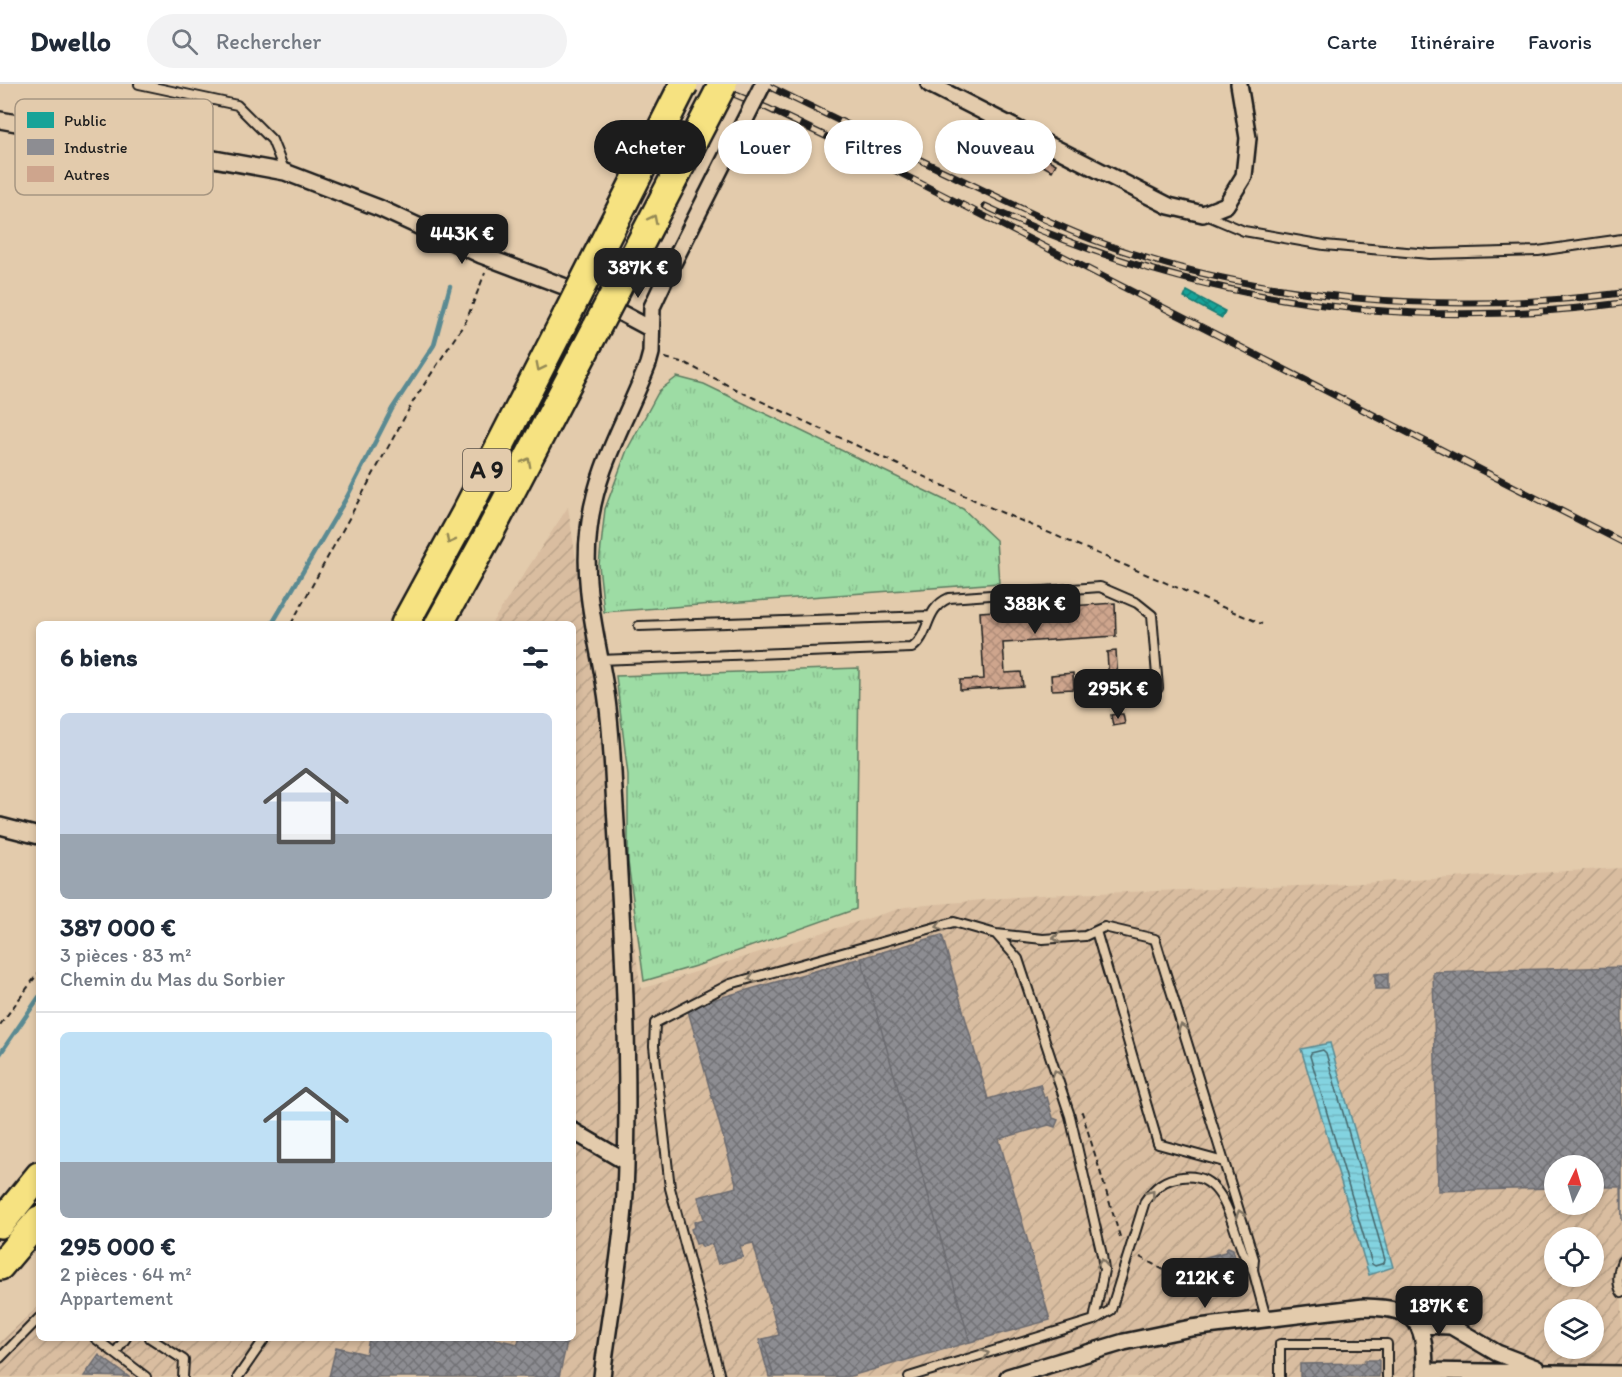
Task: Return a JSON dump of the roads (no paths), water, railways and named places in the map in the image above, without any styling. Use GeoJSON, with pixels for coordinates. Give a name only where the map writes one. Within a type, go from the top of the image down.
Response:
{"type":"FeatureCollection","features":[{"type":"Feature","properties":{"kind":"highway","name":"A 9"},"geometry":{"type":"LineString","coordinates":[[407,621],[465,514],[684,84]]}},
{"type":"Feature","properties":{"kind":"highway","name":"A 9"},"geometry":{"type":"LineString","coordinates":[[441,621],[492,528],[723,84]]}},
{"type":"Feature","properties":{"kind":"highway"},"geometry":{"type":"LineString","coordinates":[[0,1224],[36,1180]]}},
{"type":"Feature","properties":{"kind":"highway"},"geometry":{"type":"LineString","coordinates":[[0,1266],[36,1224]]}},
{"type":"Feature","properties":{"kind":"street"},"geometry":{"type":"LineString","coordinates":[[602,1377],[621,1242],[626,1162],[626,1056],[609,721],[589,609],[587,582],[587,553],[592,507],[612,446],[645,374],[651,353],[652,307],[763,84]]}},
{"type":"Feature","properties":{"kind":"street"},"geometry":{"type":"LineString","coordinates":[[929,84],[1169,206],[1203,213],[1226,205],[1244,176],[1248,138],[1239,84]]}},
{"type":"Feature","properties":{"kind":"street"},"geometry":{"type":"LineString","coordinates":[[0,120],[15,123]]}},
{"type":"Feature","properties":{"kind":"street"},"geometry":{"type":"LineString","coordinates":[[213,159],[285,172],[379,208],[491,259],[586,295],[651,329]]}},
{"type":"Feature","properties":{"kind":"street"},"geometry":{"type":"LineString","coordinates":[[0,826],[36,835]]}},
{"type":"Feature","properties":{"kind":"street"},"geometry":{"type":"LineString","coordinates":[[576,1133],[626,1162]]}},
{"type":"Feature","properties":{"kind":"street"},"geometry":{"type":"LineString","coordinates":[[1008,1377],[1124,1342],[1191,1328],[1364,1307],[1389,1308],[1414,1319],[1452,1326],[1497,1353],[1547,1372]]}},
{"type":"Feature","properties":{"kind":"street"},"geometry":{"type":"LineString","coordinates":[[1414,1319],[1424,1343],[1425,1374],[1547,1372],[1622,1374]]}},
{"type":"Feature","properties":{"kind":"lane"},"geometry":{"type":"LineString","coordinates":[[139,84],[209,99]]}},
{"type":"Feature","properties":{"kind":"lane"},"geometry":{"type":"LineString","coordinates":[[213,100],[237,105],[272,140],[285,172]]}},
{"type":"Feature","properties":{"kind":"lane"},"geometry":{"type":"LineString","coordinates":[[1203,213],[1244,231],[1324,245],[1430,254],[1538,251],[1622,239]]}},
{"type":"Feature","properties":{"kind":"lane"},"geometry":{"type":"LineString","coordinates":[[599,660],[912,648],[918,644],[939,602],[949,598],[1100,587],[1137,603],[1152,615],[1158,688]]}},
{"type":"Feature","properties":{"kind":"lane"},"geometry":{"type":"LineString","coordinates":[[639,626],[930,616]]}},
{"type":"Feature","properties":{"kind":"lane"},"geometry":{"type":"LineString","coordinates":[[720,1377],[670,1188],[654,1047],[655,1023],[730,984],[954,922],[996,934],[1043,939],[1085,936],[1104,927],[1155,939],[1254,1259],[1253,1270],[1266,1318]]}},
{"type":"Feature","properties":{"kind":"lane"},"geometry":{"type":"LineString","coordinates":[[1096,931],[1158,1144],[1224,1162]]}},
{"type":"Feature","properties":{"kind":"lane"},"geometry":{"type":"LineString","coordinates":[[996,934],[1018,959],[1070,1116],[1104,1270],[1094,1320]]}},
{"type":"Feature","properties":{"kind":"lane"},"geometry":{"type":"LineString","coordinates":[[909,1377],[1094,1320],[1111,1310],[1145,1201],[1154,1189],[1166,1180],[1186,1176],[1202,1180],[1216,1188],[1233,1221],[1246,1263],[1253,1270]]}},
{"type":"Feature","properties":{"kind":"lane"},"geometry":{"type":"LineString","coordinates":[[1622,1261],[1618,1272],[1619,1289],[1622,1293]]}},
{"type":"Feature","properties":{"kind":"lane"},"geometry":{"type":"LineString","coordinates":[[0,1358],[36,1321]]}},
{"type":"Feature","properties":{"kind":"lane"},"geometry":{"type":"LineString","coordinates":[[99,1341],[146,1377]]}},
{"type":"Feature","properties":{"kind":"lane"},"geometry":{"type":"LineString","coordinates":[[115,1353],[124,1341]]}},
{"type":"Feature","properties":{"kind":"lane"},"geometry":{"type":"LineString","coordinates":[[155,1341],[184,1360],[183,1377]]}},
{"type":"Feature","properties":{"kind":"lane"},"geometry":{"type":"LineString","coordinates":[[238,1377],[264,1341]]}},
{"type":"Feature","properties":{"kind":"lane"},"geometry":{"type":"LineString","coordinates":[[1280,1377],[1280,1344],[1387,1344],[1387,1377]]}},
{"type":"Feature","properties":{"kind":"water"},"geometry":{"type":"Polygon","coordinates":[[[1330,1043],[1393,1267],[1369,1275],[1301,1049],[1330,1043]]]}},
{"type":"Feature","properties":{"kind":"waterway"},"geometry":{"type":"LineString","coordinates":[[274,621],[347,497],[392,409],[434,345],[450,286]]}},
{"type":"Feature","properties":{"kind":"waterway"},"geometry":{"type":"LineString","coordinates":[[0,1054],[36,1001]]}},
{"type":"Feature","properties":{"kind":"railway"},"geometry":{"type":"LineString","coordinates":[[710,84],[767,108],[863,154],[1622,542]]}},
{"type":"Feature","properties":{"kind":"railway"},"geometry":{"type":"LineString","coordinates":[[764,84],[1072,231],[1154,260],[1219,277],[1285,290],[1353,298],[1421,302],[1489,303],[1556,300],[1622,293]]}},
{"type":"Feature","properties":{"kind":"railway"},"geometry":{"type":"LineString","coordinates":[[985,206],[1062,239],[1139,265],[1217,286],[1296,301],[1376,311],[1457,314],[1539,311],[1622,303]]}}]}
